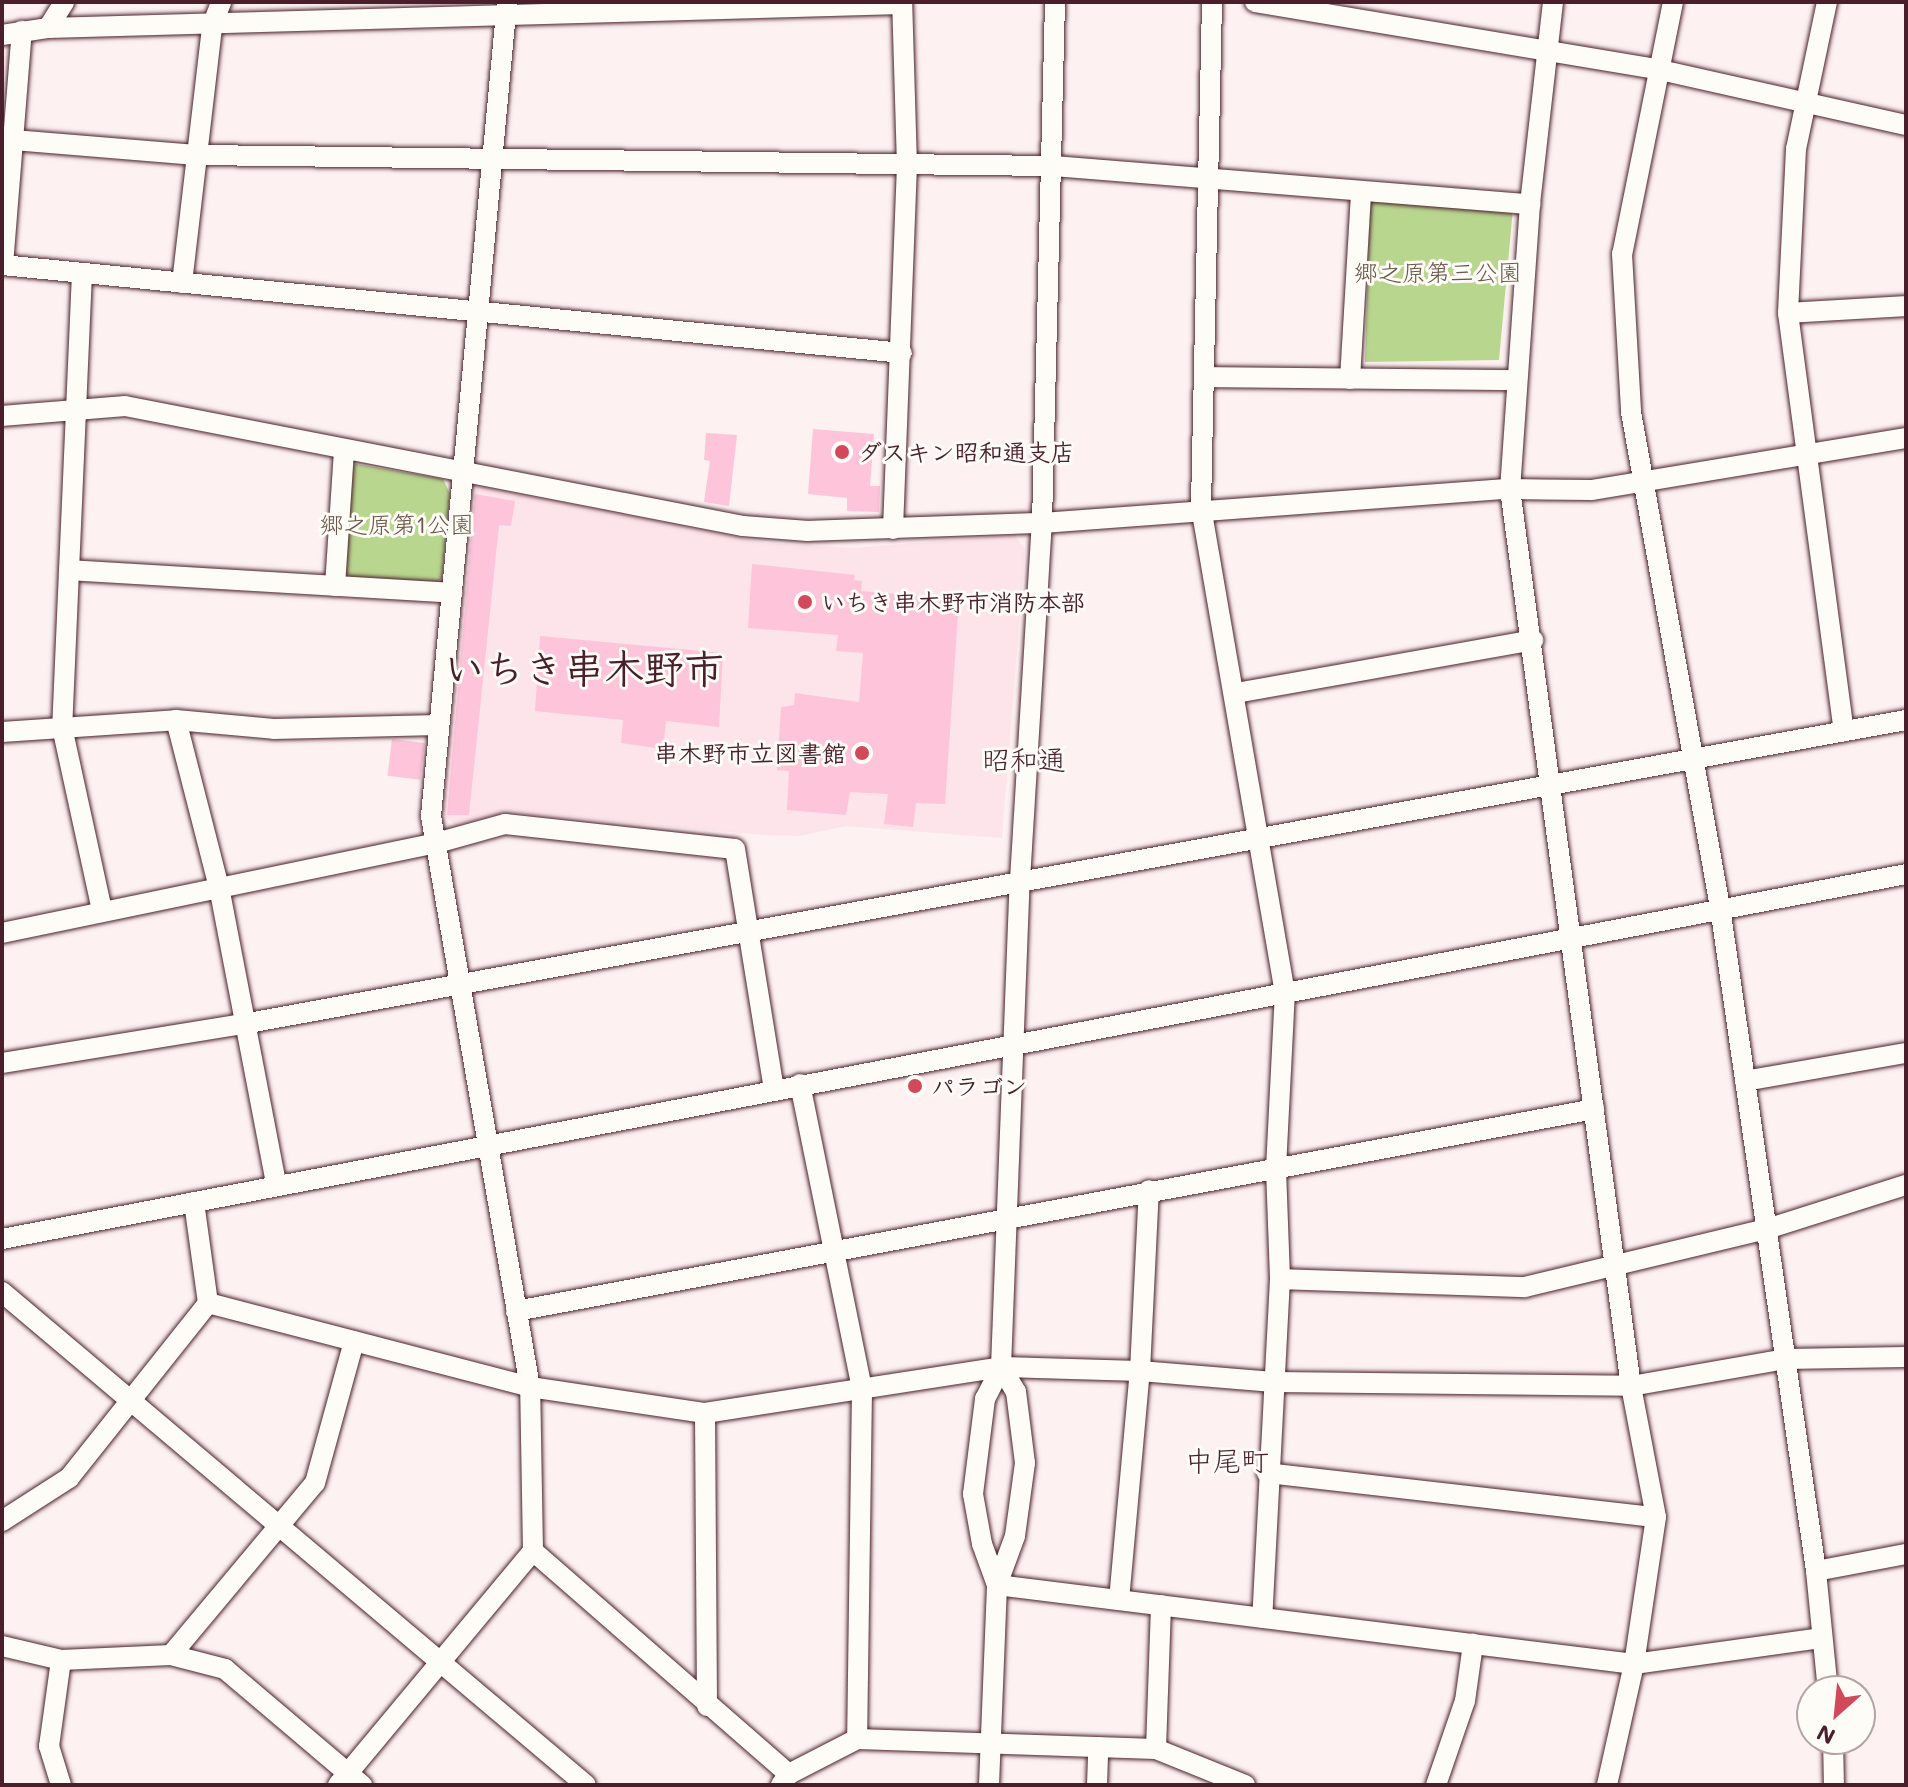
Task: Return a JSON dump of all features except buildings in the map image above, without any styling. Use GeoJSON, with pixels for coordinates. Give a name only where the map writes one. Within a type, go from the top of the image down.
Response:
{"type":"FeatureCollection","features":[{"type":"Feature","properties":{"kind":"street"},"geometry":{"type":"LineString","coordinates":[[48,28],[64,2]]}},
{"type":"Feature","properties":{"kind":"street"},"geometry":{"type":"LineString","coordinates":[[182,283],[212,26],[221,2]]}},
{"type":"Feature","properties":{"kind":"street"},"geometry":{"type":"LineString","coordinates":[[997,1585],[982,1544],[973,1494],[985,1399],[1001,1367],[1020,880],[1042,523],[1054,166],[1055,2]]}},
{"type":"Feature","properties":{"kind":"street"},"geometry":{"type":"LineString","coordinates":[[1212,2],[1211,181],[1201,507],[1236,693],[1285,991],[1276,1169],[1280,1279],[1267,1473],[1262,1618]]}},
{"type":"Feature","properties":{"kind":"street"},"geometry":{"type":"LineString","coordinates":[[1255,2],[1660,70],[1906,125]]}},
{"type":"Feature","properties":{"kind":"street"},"geometry":{"type":"LineString","coordinates":[[1553,2],[1530,204],[1510,489],[1533,640],[1631,1386],[1656,1517],[1634,1664],[1607,1785]]}},
{"type":"Feature","properties":{"kind":"street"},"geometry":{"type":"LineString","coordinates":[[1673,2],[1622,254],[1631,412],[1720,907],[1816,1571],[1826,1675]]}},
{"type":"Feature","properties":{"kind":"street"},"geometry":{"type":"LineString","coordinates":[[1827,2],[1796,149],[1788,313],[1844,731]]}},
{"type":"Feature","properties":{"kind":"street"},"geometry":{"type":"LineString","coordinates":[[893,529],[902,353],[907,166],[902,3],[507,9],[212,26],[48,28],[12,33],[14,140],[2,265],[902,353]]}},
{"type":"Feature","properties":{"kind":"street"},"geometry":{"type":"LineString","coordinates":[[2,1646],[61,1660],[171,1655],[225,1669],[349,1781],[441,1662],[533,1551],[530,1387],[433,844],[438,725],[507,9]]}},
{"type":"Feature","properties":{"kind":"street"},"geometry":{"type":"LineString","coordinates":[[14,140],[198,155],[1054,166],[1361,193],[1530,204]]}},
{"type":"Feature","properties":{"kind":"street"},"geometry":{"type":"LineString","coordinates":[[1350,379],[1361,193]]}},
{"type":"Feature","properties":{"kind":"street"},"geometry":{"type":"LineString","coordinates":[[82,273],[73,410],[62,727],[102,911]]}},
{"type":"Feature","properties":{"kind":"street"},"geometry":{"type":"LineString","coordinates":[[1788,313],[1905,301]]}},
{"type":"Feature","properties":{"kind":"street"},"geometry":{"type":"LineString","coordinates":[[1206,377],[1516,380]]}},
{"type":"Feature","properties":{"kind":"street"},"geometry":{"type":"LineString","coordinates":[[2,416],[125,406],[344,451],[464,468],[743,526],[893,529],[1042,523],[1201,507],[1510,489],[1592,490],[1906,438]]}},
{"type":"Feature","properties":{"kind":"street"},"geometry":{"type":"LineString","coordinates":[[335,586],[344,451]]}},
{"type":"Feature","properties":{"kind":"street"},"geometry":{"type":"LineString","coordinates":[[69,570],[452,593]]}},
{"type":"Feature","properties":{"kind":"street"},"geometry":{"type":"LineString","coordinates":[[1236,693],[1533,640]]}},
{"type":"Feature","properties":{"kind":"street"},"geometry":{"type":"LineString","coordinates":[[2,732],[176,720],[274,729],[438,725]]}},
{"type":"Feature","properties":{"kind":"street"},"geometry":{"type":"LineString","coordinates":[[176,720],[219,887],[276,1184]]}},
{"type":"Feature","properties":{"kind":"street"},"geometry":{"type":"LineString","coordinates":[[2,1063],[243,1024],[459,982],[750,932],[1020,880],[1906,720]]}},
{"type":"Feature","properties":{"kind":"street"},"geometry":{"type":"LineString","coordinates":[[2,933],[433,844],[505,824],[735,849],[774,1089]]}},
{"type":"Feature","properties":{"kind":"street"},"geometry":{"type":"LineString","coordinates":[[2,1239],[1720,907],[1906,874]]}},
{"type":"Feature","properties":{"kind":"street"},"geometry":{"type":"LineString","coordinates":[[1745,1081],[1906,1053]]}},
{"type":"Feature","properties":{"kind":"street"},"geometry":{"type":"LineString","coordinates":[[800,1084],[837,1251],[862,1389],[857,1739]]}},
{"type":"Feature","properties":{"kind":"street"},"geometry":{"type":"LineString","coordinates":[[516,1311],[1594,1109]]}},
{"type":"Feature","properties":{"kind":"street"},"geometry":{"type":"LineString","coordinates":[[1280,1279],[1525,1287],[1767,1229],[1906,1185]]}},
{"type":"Feature","properties":{"kind":"street"},"geometry":{"type":"LineString","coordinates":[[1119,1600],[1140,1371],[1149,1190]]}},
{"type":"Feature","properties":{"kind":"street"},"geometry":{"type":"LineString","coordinates":[[2,1521],[69,1478],[208,1303],[194,1202]]}},
{"type":"Feature","properties":{"kind":"street"},"geometry":{"type":"LineString","coordinates":[[2,1292],[586,1785]]}},
{"type":"Feature","properties":{"kind":"street"},"geometry":{"type":"LineString","coordinates":[[208,1303],[530,1387],[705,1413],[1001,1367],[1140,1371],[1274,1382],[1631,1386],[1785,1359],[1906,1357]]}},
{"type":"Feature","properties":{"kind":"street"},"geometry":{"type":"LineString","coordinates":[[171,1655],[315,1483],[354,1341]]}},
{"type":"Feature","properties":{"kind":"street"},"geometry":{"type":"LineString","coordinates":[[989,1785],[988,1744],[997,1585],[1015,1536],[1025,1463],[1016,1392],[1001,1367]]}},
{"type":"Feature","properties":{"kind":"street"},"geometry":{"type":"LineString","coordinates":[[705,1413],[707,1706]]}},
{"type":"Feature","properties":{"kind":"street"},"geometry":{"type":"LineString","coordinates":[[1267,1473],[1656,1517]]}},
{"type":"Feature","properties":{"kind":"street"},"geometry":{"type":"LineString","coordinates":[[533,1551],[785,1780],[857,1739],[1156,1749],[1245,1785]]}},
{"type":"Feature","properties":{"kind":"street"},"geometry":{"type":"LineString","coordinates":[[1816,1571],[1906,1554]]}},
{"type":"Feature","properties":{"kind":"street"},"geometry":{"type":"LineString","coordinates":[[997,1585],[1634,1664],[1822,1638]]}},
{"type":"Feature","properties":{"kind":"street"},"geometry":{"type":"LineString","coordinates":[[1156,1749],[1161,1605]]}},
{"type":"Feature","properties":{"kind":"street"},"geometry":{"type":"LineString","coordinates":[[1436,1785],[1465,1701],[1473,1644]]}},
{"type":"Feature","properties":{"kind":"street"},"geometry":{"type":"LineString","coordinates":[[61,1660],[49,1746],[61,1785]]}},
{"type":"Feature","properties":{"kind":"street"},"geometry":{"type":"LineString","coordinates":[[1097,1785],[1098,1747]]}},
{"type":"Feature","properties":{"kind":"street"},"geometry":{"type":"LineString","coordinates":[[1833,1755],[1834,1785]]}},
{"type":"Feature","properties":{"kind":"shaded area"},"geometry":{"type":"Polygon","coordinates":[[[481,487],[765,543],[853,548],[1014,535],[1025,549],[1002,838],[846,826],[800,836],[764,835],[508,813],[455,825],[443,814],[475,491],[481,487]]]}},
{"type":"Feature","properties":{"kind":"green space","name":"郷之原第三公園"},"geometry":{"type":"Polygon","coordinates":[[[1370,196],[1513,208],[1499,360],[1365,362],[1370,196]]]}},
{"type":"Feature","properties":{"kind":"green space","name":"郷之原第1公園"},"geometry":{"type":"Polygon","coordinates":[[[356,464],[443,479],[450,494],[442,578],[434,584],[352,579],[344,571],[350,469],[356,464]]]}},
{"type":"Feature","properties":{"kind":"place","name":"ダスキン昭和通支店"},"geometry":{"type":"Point","coordinates":[842,452]}},
{"type":"Feature","properties":{"kind":"place","name":"いちき串木野市消防本部"},"geometry":{"type":"Point","coordinates":[805,602]}},
{"type":"Feature","properties":{"kind":"place","name":"串木野市立図書館"},"geometry":{"type":"Point","coordinates":[862,753]}},
{"type":"Feature","properties":{"kind":"place","name":"パラゴン"},"geometry":{"type":"Point","coordinates":[915,1086]}},
{"type":"Feature","properties":{"kind":"district","name":"いちき串木野市"},"geometry":{"type":"Point","coordinates":[584,667]}},
{"type":"Feature","properties":{"kind":"district","name":"昭和通"},"geometry":{"type":"Point","coordinates":[1024,759]}},
{"type":"Feature","properties":{"kind":"district","name":"中尾町"},"geometry":{"type":"Point","coordinates":[1227,1460]}}]}
